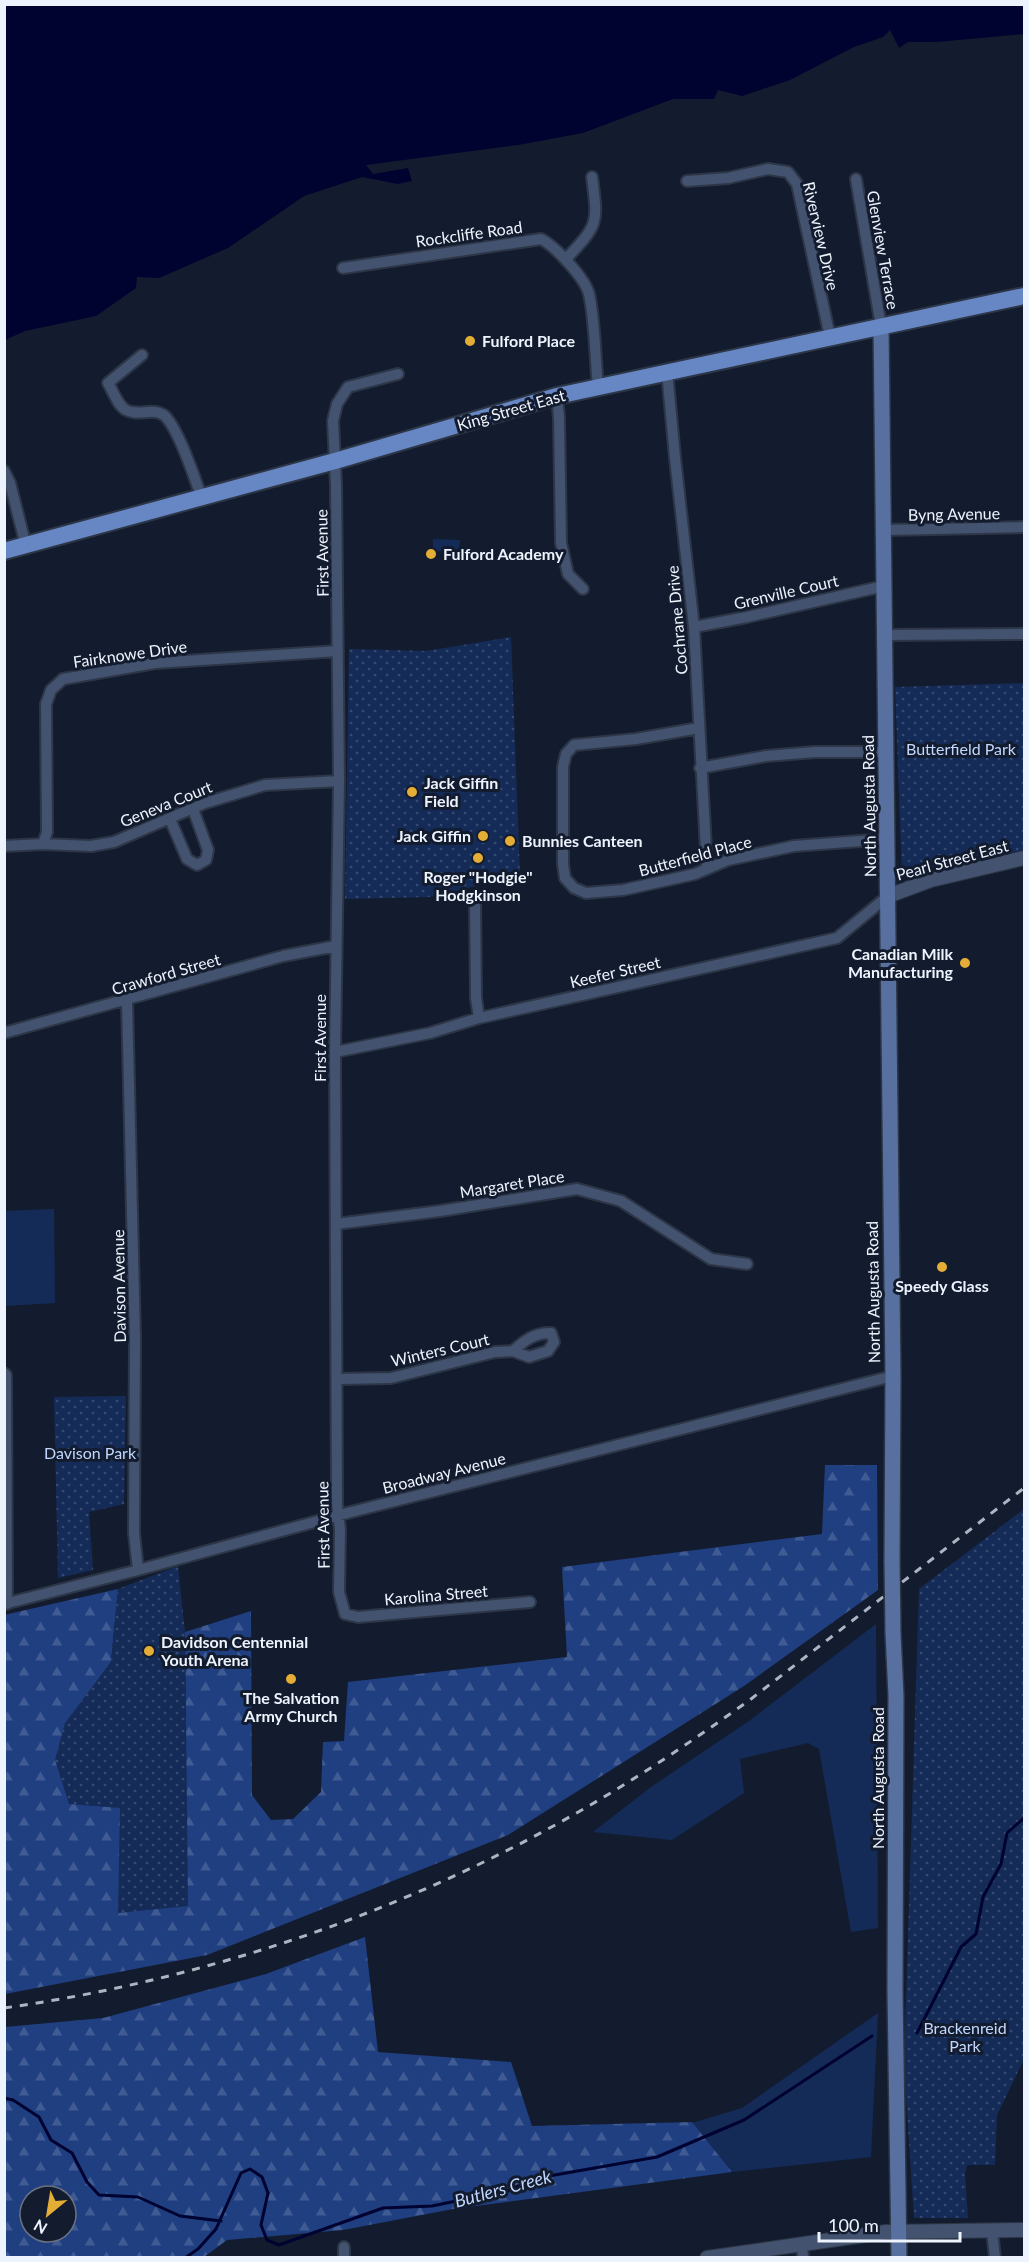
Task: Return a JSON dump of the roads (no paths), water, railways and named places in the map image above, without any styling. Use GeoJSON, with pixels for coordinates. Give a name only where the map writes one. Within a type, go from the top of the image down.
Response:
{"type":"FeatureCollection","features":[{"type":"Feature","properties":{"kind":"main road","name":"King Street East"},"geometry":{"type":"LineString","coordinates":[[4,551],[335,462],[557,396],[1024,296]]}},
{"type":"Feature","properties":{"kind":"main road","name":"North Augusta Road"},"geometry":{"type":"LineString","coordinates":[[881,326],[887,752],[892,1561],[896,1696],[894,1991],[899,2258]]}},
{"type":"Feature","properties":{"kind":"street","name":"Riverview Drive"},"geometry":{"type":"LineString","coordinates":[[687,181],[728,178],[768,170],[788,172],[797,184],[830,338]]}},
{"type":"Feature","properties":{"kind":"street"},"geometry":{"type":"LineString","coordinates":[[566,259],[594,226],[597,214],[592,177]]}},
{"type":"Feature","properties":{"kind":"street","name":"Glenview Terrace"},"geometry":{"type":"LineString","coordinates":[[856,179],[881,326]]}},
{"type":"Feature","properties":{"kind":"street","name":"Rockcliffe Road"},"geometry":{"type":"LineString","coordinates":[[343,268],[541,239],[551,244],[566,259],[588,291],[598,386]]}},
{"type":"Feature","properties":{"kind":"street"},"geometry":{"type":"LineString","coordinates":[[142,356],[108,383],[121,406],[126,410],[155,412],[166,417],[184,450],[202,498]]}},
{"type":"Feature","properties":{"kind":"street","name":"Cochrane Drive"},"geometry":{"type":"LineString","coordinates":[[667,371],[694,627],[707,868]]}},
{"type":"Feature","properties":{"kind":"street","name":"First Avenue"},"geometry":{"type":"LineString","coordinates":[[346,1614],[339,1592],[340,1529],[338,1515],[335,1052],[339,781],[333,421],[337,404],[348,387],[398,374]]}},
{"type":"Feature","properties":{"kind":"street"},"geometry":{"type":"LineString","coordinates":[[557,396],[561,543],[568,574],[584,589]]}},
{"type":"Feature","properties":{"kind":"street"},"geometry":{"type":"LineString","coordinates":[[4,471],[10,483],[26,546]]}},
{"type":"Feature","properties":{"kind":"street","name":"Byng Avenue"},"geometry":{"type":"LineString","coordinates":[[884,530],[1024,527]]}},
{"type":"Feature","properties":{"kind":"street","name":"Grenville Court"},"geometry":{"type":"LineString","coordinates":[[694,627],[884,586]]}},
{"type":"Feature","properties":{"kind":"street"},"geometry":{"type":"LineString","coordinates":[[885,635],[1024,634]]}},
{"type":"Feature","properties":{"kind":"street","name":"Fairknowe Drive"},"geometry":{"type":"LineString","coordinates":[[43,844],[47,832],[46,705],[51,690],[63,679],[156,663],[338,651]]}},
{"type":"Feature","properties":{"kind":"street","name":"Butterfield Place"},"geometry":{"type":"LineString","coordinates":[[699,728],[636,739],[574,745],[566,754],[563,767],[563,864],[565,878],[574,888],[586,893],[623,890],[696,874],[728,860],[794,846],[886,840]]}},
{"type":"Feature","properties":{"kind":"street"},"geometry":{"type":"LineString","coordinates":[[700,768],[765,756],[815,752],[887,752]]}},
{"type":"Feature","properties":{"kind":"street","name":"Geneva Court"},"geometry":{"type":"LineString","coordinates":[[4,846],[43,844],[91,846],[114,842],[205,803],[265,785],[339,781]]}},
{"type":"Feature","properties":{"kind":"street"},"geometry":{"type":"LineString","coordinates":[[170,819],[187,860],[197,865],[206,860],[208,850],[193,809]]}},
{"type":"Feature","properties":{"kind":"street","name":"Pearl Street East"},"geometry":{"type":"LineString","coordinates":[[888,896],[931,880],[1024,858]]}},
{"type":"Feature","properties":{"kind":"street","name":"Keefer Street"},"geometry":{"type":"LineString","coordinates":[[335,1052],[430,1033],[479,1018],[837,938],[888,896]]}},
{"type":"Feature","properties":{"kind":"street"},"geometry":{"type":"LineString","coordinates":[[475,899],[476,998],[479,1018]]}},
{"type":"Feature","properties":{"kind":"street","name":"Crawford Street"},"geometry":{"type":"LineString","coordinates":[[4,1034],[284,956],[336,946]]}},
{"type":"Feature","properties":{"kind":"street","name":"Davison Avenue"},"geometry":{"type":"LineString","coordinates":[[127,1001],[135,1339],[134,1533],[138,1570]]}},
{"type":"Feature","properties":{"kind":"street","name":"Margaret Place"},"geometry":{"type":"LineString","coordinates":[[336,1224],[577,1189],[621,1201],[711,1259],[747,1264]]}},
{"type":"Feature","properties":{"kind":"street","name":"Winters Court"},"geometry":{"type":"LineString","coordinates":[[338,1378],[390,1378],[495,1352],[513,1351]]}},
{"type":"Feature","properties":{"kind":"street"},"geometry":{"type":"LineString","coordinates":[[4,1373],[6,1375],[6,1604]]}},
{"type":"Feature","properties":{"kind":"street","name":"Broadway Avenue"},"geometry":{"type":"LineString","coordinates":[[6,1604],[338,1515],[892,1376]]}},
{"type":"Feature","properties":{"kind":"street","name":"Karolina Street"},"geometry":{"type":"LineString","coordinates":[[346,1614],[357,1617],[530,1602]]}},
{"type":"Feature","properties":{"kind":"street"},"geometry":{"type":"LineString","coordinates":[[992,2230],[995,2258]]}},
{"type":"Feature","properties":{"kind":"street"},"geometry":{"type":"LineString","coordinates":[[707,2258],[802,2251],[898,2232],[1024,2230]]}},
{"type":"Feature","properties":{"kind":"waterway","name":"Butlers Creek"},"geometry":{"type":"LineString","coordinates":[[917,2033],[961,1947],[976,1934],[983,1897],[1001,1864],[1007,1833],[1024,1818]]}},
{"type":"Feature","properties":{"kind":"waterway","name":"Butlers Creek"},"geometry":{"type":"LineString","coordinates":[[185,2258],[198,2249],[216,2229],[241,2173],[250,2169],[262,2177],[268,2193],[261,2225],[267,2240],[279,2245],[383,2208],[432,2206],[510,2190],[532,2179],[657,2157],[744,2120],[872,2036]]}},
{"type":"Feature","properties":{"kind":"waterway"},"geometry":{"type":"LineString","coordinates":[[4,2098],[13,2100],[39,2117],[51,2140],[72,2153],[87,2182],[99,2195],[138,2197],[180,2216],[221,2221]]}},
{"type":"Feature","properties":{"kind":"railway"},"geometry":{"type":"LineString","coordinates":[[4,2008],[78,1996],[226,1961],[369,1912],[507,1851],[619,1788],[730,1714],[1024,1488]]}},
{"type":"Feature","properties":{"kind":"place","name":"Fulford Place"},"geometry":{"type":"Point","coordinates":[470,341]}},
{"type":"Feature","properties":{"kind":"place","name":"Fulford Academy"},"geometry":{"type":"Point","coordinates":[431,554]}},
{"type":"Feature","properties":{"kind":"place","name":"Jack Giffin Field"},"geometry":{"type":"Point","coordinates":[412,792]}},
{"type":"Feature","properties":{"kind":"place","name":"Jack Giffin"},"geometry":{"type":"Point","coordinates":[483,836]}},
{"type":"Feature","properties":{"kind":"place","name":"Bunnies Canteen"},"geometry":{"type":"Point","coordinates":[510,841]}},
{"type":"Feature","properties":{"kind":"place","name":"Roger \"Hodgie\" Hodgkinson"},"geometry":{"type":"Point","coordinates":[478,858]}},
{"type":"Feature","properties":{"kind":"place","name":"Canadian Milk Manufacturing"},"geometry":{"type":"Point","coordinates":[965,963]}},
{"type":"Feature","properties":{"kind":"place","name":"Speedy Glass"},"geometry":{"type":"Point","coordinates":[942,1267]}},
{"type":"Feature","properties":{"kind":"place","name":"Davidson Centennial Youth Arena"},"geometry":{"type":"Point","coordinates":[149,1651]}},
{"type":"Feature","properties":{"kind":"place","name":"The Salvation Army Church"},"geometry":{"type":"Point","coordinates":[291,1679]}},
{"type":"Feature","properties":{"kind":"park label","name":"Butterfield Park"},"geometry":{"type":"Point","coordinates":[961,749]}},
{"type":"Feature","properties":{"kind":"park label","name":"Davison Park"},"geometry":{"type":"Point","coordinates":[90,1453]}},
{"type":"Feature","properties":{"kind":"park label","name":"Brackenreid Park"},"geometry":{"type":"Point","coordinates":[965,2037]}}]}
